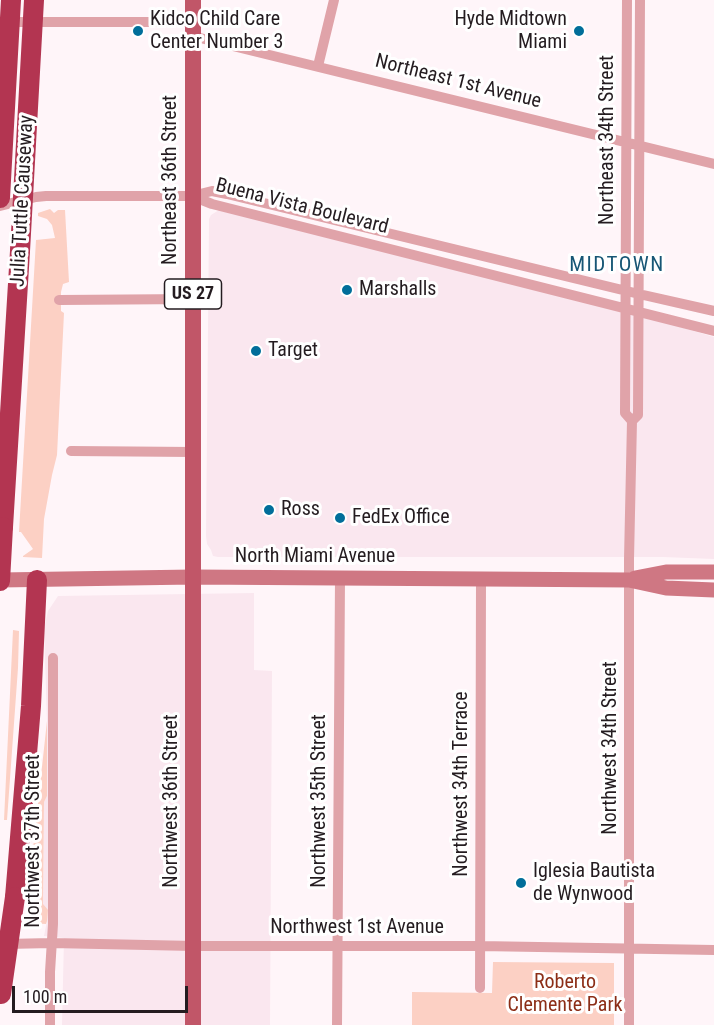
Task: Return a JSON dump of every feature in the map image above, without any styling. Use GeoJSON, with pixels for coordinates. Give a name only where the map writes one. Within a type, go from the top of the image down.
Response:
{"type":"FeatureCollection","features":[{"type":"Feature","properties":{"kind":"highway","name":"Julia Tuttle Causeway"},"geometry":{"type":"LineString","coordinates":[[0,198],[11,0]]}},
{"type":"Feature","properties":{"kind":"highway","name":"Julia Tuttle Causeway"},"geometry":{"type":"LineString","coordinates":[[0,580],[34,0]]}},
{"type":"Feature","properties":{"kind":"highway"},"geometry":{"type":"LineString","coordinates":[[1,999],[15,897],[31,706],[37,580]]}},
{"type":"Feature","properties":{"kind":"main road","name":"Northeast 36th Street"},"geometry":{"type":"LineString","coordinates":[[193,0],[193,577]]}},
{"type":"Feature","properties":{"kind":"main road","name":"North Miami Avenue"},"geometry":{"type":"LineString","coordinates":[[629,580],[666,572],[714,572]]}},
{"type":"Feature","properties":{"kind":"main road","name":"North Miami Avenue"},"geometry":{"type":"LineString","coordinates":[[0,580],[193,577],[629,580],[666,588],[714,590]]}},
{"type":"Feature","properties":{"kind":"main road","name":"Northwest 36th Street"},"geometry":{"type":"LineString","coordinates":[[193,577],[193,1025]]}},
{"type":"Feature","properties":{"kind":"street"},"geometry":{"type":"LineString","coordinates":[[318,66],[334,0]]}},
{"type":"Feature","properties":{"kind":"street","name":"Northeast 34th Street"},"geometry":{"type":"LineString","coordinates":[[627,0],[625,414],[632,422]]}},
{"type":"Feature","properties":{"kind":"street","name":"Northeast 34th Street"},"geometry":{"type":"LineString","coordinates":[[629,580],[632,422],[638,415],[640,0]]}},
{"type":"Feature","properties":{"kind":"street","name":"Northeast 1st Avenue"},"geometry":{"type":"LineString","coordinates":[[0,22],[193,29],[318,66],[714,164]]}},
{"type":"Feature","properties":{"kind":"street","name":"Buena Vista Boulevard"},"geometry":{"type":"LineString","coordinates":[[192,196],[212,191],[227,194],[714,311]]}},
{"type":"Feature","properties":{"kind":"street"},"geometry":{"type":"LineString","coordinates":[[0,206],[46,196],[192,196]]}},
{"type":"Feature","properties":{"kind":"street","name":"Buena Vista Boulevard"},"geometry":{"type":"LineString","coordinates":[[192,196],[212,204],[714,331]]}},
{"type":"Feature","properties":{"kind":"street"},"geometry":{"type":"LineString","coordinates":[[59,300],[193,299]]}},
{"type":"Feature","properties":{"kind":"street"},"geometry":{"type":"LineString","coordinates":[[71,451],[193,452]]}},
{"type":"Feature","properties":{"kind":"street","name":"Northwest 35th Street"},"geometry":{"type":"LineString","coordinates":[[337,1025],[340,578]]}},
{"type":"Feature","properties":{"kind":"street","name":"Northwest 34th Terrace"},"geometry":{"type":"LineString","coordinates":[[480,988],[481,579]]}},
{"type":"Feature","properties":{"kind":"street","name":"Northwest 34th Street"},"geometry":{"type":"LineString","coordinates":[[629,580],[629,1025]]}},
{"type":"Feature","properties":{"kind":"street","name":"Northwest 37th Street"},"geometry":{"type":"LineString","coordinates":[[50,1025],[53,926],[53,658]]}},
{"type":"Feature","properties":{"kind":"street","name":"Northwest 1st Avenue"},"geometry":{"type":"LineString","coordinates":[[0,944],[480,946],[714,950]]}},
{"type":"Feature","properties":{"kind":"shaded area"},"geometry":{"type":"Polygon","coordinates":[[[219,210],[653,319],[714,337],[714,559],[213,556],[206,536],[209,219],[219,210]]]}},
{"type":"Feature","properties":{"kind":"shaded area"},"geometry":{"type":"Polygon","coordinates":[[[254,593],[254,670],[272,671],[270,1025],[62,1025],[64,938],[44,936],[47,921],[43,904],[47,721],[44,628],[48,611],[58,596],[254,593]]]}},
{"type":"Feature","properties":{"kind":"green space"},"geometry":{"type":"Polygon","coordinates":[[[50,209],[54,213],[58,210],[65,210],[69,282],[63,284],[61,292],[61,311],[64,313],[57,455],[44,519],[42,558],[23,557],[33,549],[19,532],[36,240],[55,238],[52,225],[47,219],[38,216],[38,213],[50,209]]]}},
{"type":"Feature","properties":{"kind":"green space"},"geometry":{"type":"Polygon","coordinates":[[[13,630],[19,631],[18,668],[7,820],[4,820],[13,630]]]}},
{"type":"Feature","properties":{"kind":"green space"},"geometry":{"type":"Polygon","coordinates":[[[47,721],[43,904],[48,910],[47,921],[46,924],[26,923],[30,918],[26,913],[47,721]]]}},
{"type":"Feature","properties":{"kind":"green space","name":"Roberto Clemente Park"},"geometry":{"type":"Polygon","coordinates":[[[493,962],[614,963],[614,1025],[412,1025],[412,992],[492,993],[493,962]]]}},
{"type":"Feature","properties":{"kind":"place","name":"Kidco Child Care Center Number 3"},"geometry":{"type":"Point","coordinates":[138,31]}},
{"type":"Feature","properties":{"kind":"place","name":"Hyde Midtown Miami"},"geometry":{"type":"Point","coordinates":[579,31]}},
{"type":"Feature","properties":{"kind":"place","name":"Marshalls"},"geometry":{"type":"Point","coordinates":[347,290]}},
{"type":"Feature","properties":{"kind":"place","name":"Target"},"geometry":{"type":"Point","coordinates":[256,351]}},
{"type":"Feature","properties":{"kind":"place","name":"Ross"},"geometry":{"type":"Point","coordinates":[269,510]}},
{"type":"Feature","properties":{"kind":"place","name":"FedEx Office"},"geometry":{"type":"Point","coordinates":[340,518]}},
{"type":"Feature","properties":{"kind":"place","name":"Iglesia Bautista de Wynwood"},"geometry":{"type":"Point","coordinates":[521,883]}},
{"type":"Feature","properties":{"kind":"district","name":"MIDTOWN"},"geometry":{"type":"Point","coordinates":[617,266]}}]}
